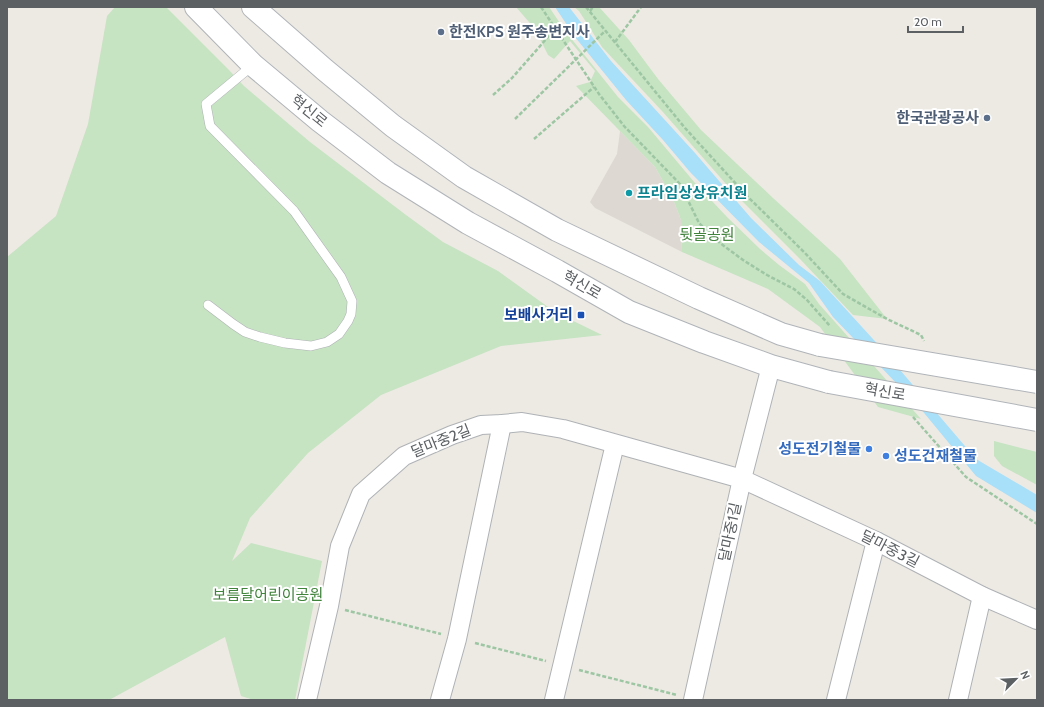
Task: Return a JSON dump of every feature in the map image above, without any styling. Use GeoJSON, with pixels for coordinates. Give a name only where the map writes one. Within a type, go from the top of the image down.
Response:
{"type":"FeatureCollection","features":[{"type":"Feature","properties":{"kind":"street","name":"혁신로"},"geometry":{"type":"LineString","coordinates":[[196,7],[253,65],[320,121],[388,173],[468,223],[629,312],[770,366],[828,382],[1037,420]]}},
{"type":"Feature","properties":{"kind":"street"},"geometry":{"type":"LineString","coordinates":[[252,7],[393,126],[464,178],[557,230],[700,298],[781,334],[827,338],[1037,382]]}},
{"type":"Feature","properties":{"kind":"street"},"geometry":{"type":"LineString","coordinates":[[770,366],[781,334]]}},
{"type":"Feature","properties":{"kind":"street","name":"달마중1길"},"geometry":{"type":"LineString","coordinates":[[693,700],[742,479],[770,366]]}},
{"type":"Feature","properties":{"kind":"street","name":"달마중2길"},"geometry":{"type":"LineString","coordinates":[[307,700],[329,606],[340,546],[361,494],[404,456],[452,435],[481,425],[522,422],[563,429],[742,479]]}},
{"type":"Feature","properties":{"kind":"street"},"geometry":{"type":"LineString","coordinates":[[440,700],[458,639],[502,424]]}},
{"type":"Feature","properties":{"kind":"street"},"geometry":{"type":"LineString","coordinates":[[554,700],[615,444]]}},
{"type":"Feature","properties":{"kind":"street","name":"달마중3길"},"geometry":{"type":"LineString","coordinates":[[742,479],[876,542],[982,596],[1037,620]]}},
{"type":"Feature","properties":{"kind":"street"},"geometry":{"type":"LineString","coordinates":[[836,700],[876,542]]}},
{"type":"Feature","properties":{"kind":"street"},"geometry":{"type":"LineString","coordinates":[[958,700],[982,596]]}},
{"type":"Feature","properties":{"kind":"lane"},"geometry":{"type":"LineString","coordinates":[[208,305],[232,324],[246,332],[286,343],[311,346],[327,342],[339,334],[348,322],[351,314],[352,302],[340,277],[294,211],[210,126],[206,104],[253,65]]}},
{"type":"Feature","properties":{"kind":"path"},"geometry":{"type":"LineString","coordinates":[[541,7],[594,87],[624,126],[680,184],[699,223],[720,243],[743,260],[794,289],[807,300],[827,338]]}},
{"type":"Feature","properties":{"kind":"path"},"geometry":{"type":"LineString","coordinates":[[586,7],[685,128],[748,197],[804,252],[843,294],[887,320],[921,335],[924,341]]}},
{"type":"Feature","properties":{"kind":"path"},"geometry":{"type":"LineString","coordinates":[[590,12],[593,7]]}},
{"type":"Feature","properties":{"kind":"path"},"geometry":{"type":"LineString","coordinates":[[614,42],[641,7]]}},
{"type":"Feature","properties":{"kind":"path"},"geometry":{"type":"LineString","coordinates":[[493,95],[512,78],[555,29]]}},
{"type":"Feature","properties":{"kind":"path"},"geometry":{"type":"LineString","coordinates":[[515,119],[605,31]]}},
{"type":"Feature","properties":{"kind":"path"},"geometry":{"type":"LineString","coordinates":[[534,139],[594,87]]}},
{"type":"Feature","properties":{"kind":"path"},"geometry":{"type":"LineString","coordinates":[[908,412],[966,477],[1037,524]]}},
{"type":"Feature","properties":{"kind":"path"},"geometry":{"type":"LineString","coordinates":[[329,606],[693,700]]}},
{"type":"Feature","properties":{"kind":"shaded area"},"geometry":{"type":"Polygon","coordinates":[[[620,131],[655,167],[673,199],[681,220],[682,252],[595,208],[590,202],[617,154],[620,131]]]}},
{"type":"Feature","properties":{"kind":"green space","name":"보름달어린이공원"},"geometry":{"type":"Polygon","coordinates":[[[115,7],[166,7],[244,86],[310,142],[406,215],[443,242],[498,271],[555,312],[602,335],[501,346],[381,395],[308,453],[250,518],[232,561],[251,543],[322,561],[295,700],[254,700],[241,696],[225,637],[109,700],[7,700],[7,257],[56,216],[88,124],[107,16],[115,7]]]}},
{"type":"Feature","properties":{"kind":"green space","name":"뒷골공원"},"geometry":{"type":"Polygon","coordinates":[[[516,7],[549,7],[566,32],[618,97],[648,127],[695,183],[760,249],[805,284],[819,304],[921,419],[878,407],[820,327],[768,289],[682,252],[681,220],[673,199],[655,167],[576,86],[590,82],[595,71],[570,41],[554,59],[548,55],[535,29],[516,7]]]}},
{"type":"Feature","properties":{"kind":"green space","name":"뒷골공원"},"geometry":{"type":"Polygon","coordinates":[[[574,7],[599,7],[629,40],[658,79],[701,130],[840,259],[887,319],[853,315],[733,192],[662,111],[602,47],[579,11],[574,7]]]}},
{"type":"Feature","properties":{"kind":"green space"},"geometry":{"type":"Polygon","coordinates":[[[994,441],[1037,452],[1037,485],[1002,466],[994,456],[994,441]]]}},
{"type":"Feature","properties":{"kind":"water"},"geometry":{"type":"Polygon","coordinates":[[[555,7],[569,7],[611,61],[695,153],[751,218],[799,265],[820,281],[883,350],[976,459],[1037,495],[1037,513],[976,476],[920,408],[833,317],[809,283],[759,242],[690,172],[626,100],[575,37],[555,7]]]}},
{"type":"Feature","properties":{"kind":"place","name":"한전KPS 원주송변지사"},"geometry":{"type":"Point","coordinates":[441,32]}},
{"type":"Feature","properties":{"kind":"place","name":"한국관광공사"},"geometry":{"type":"Point","coordinates":[987,118]}},
{"type":"Feature","properties":{"kind":"place","name":"프라임상상유치원"},"geometry":{"type":"Point","coordinates":[629,193]}},
{"type":"Feature","properties":{"kind":"place","name":"보배사거리"},"geometry":{"type":"Point","coordinates":[581,315]}},
{"type":"Feature","properties":{"kind":"place","name":"성도전기철물"},"geometry":{"type":"Point","coordinates":[869,449]}},
{"type":"Feature","properties":{"kind":"place","name":"성도건재철물"},"geometry":{"type":"Point","coordinates":[886,456]}}]}
